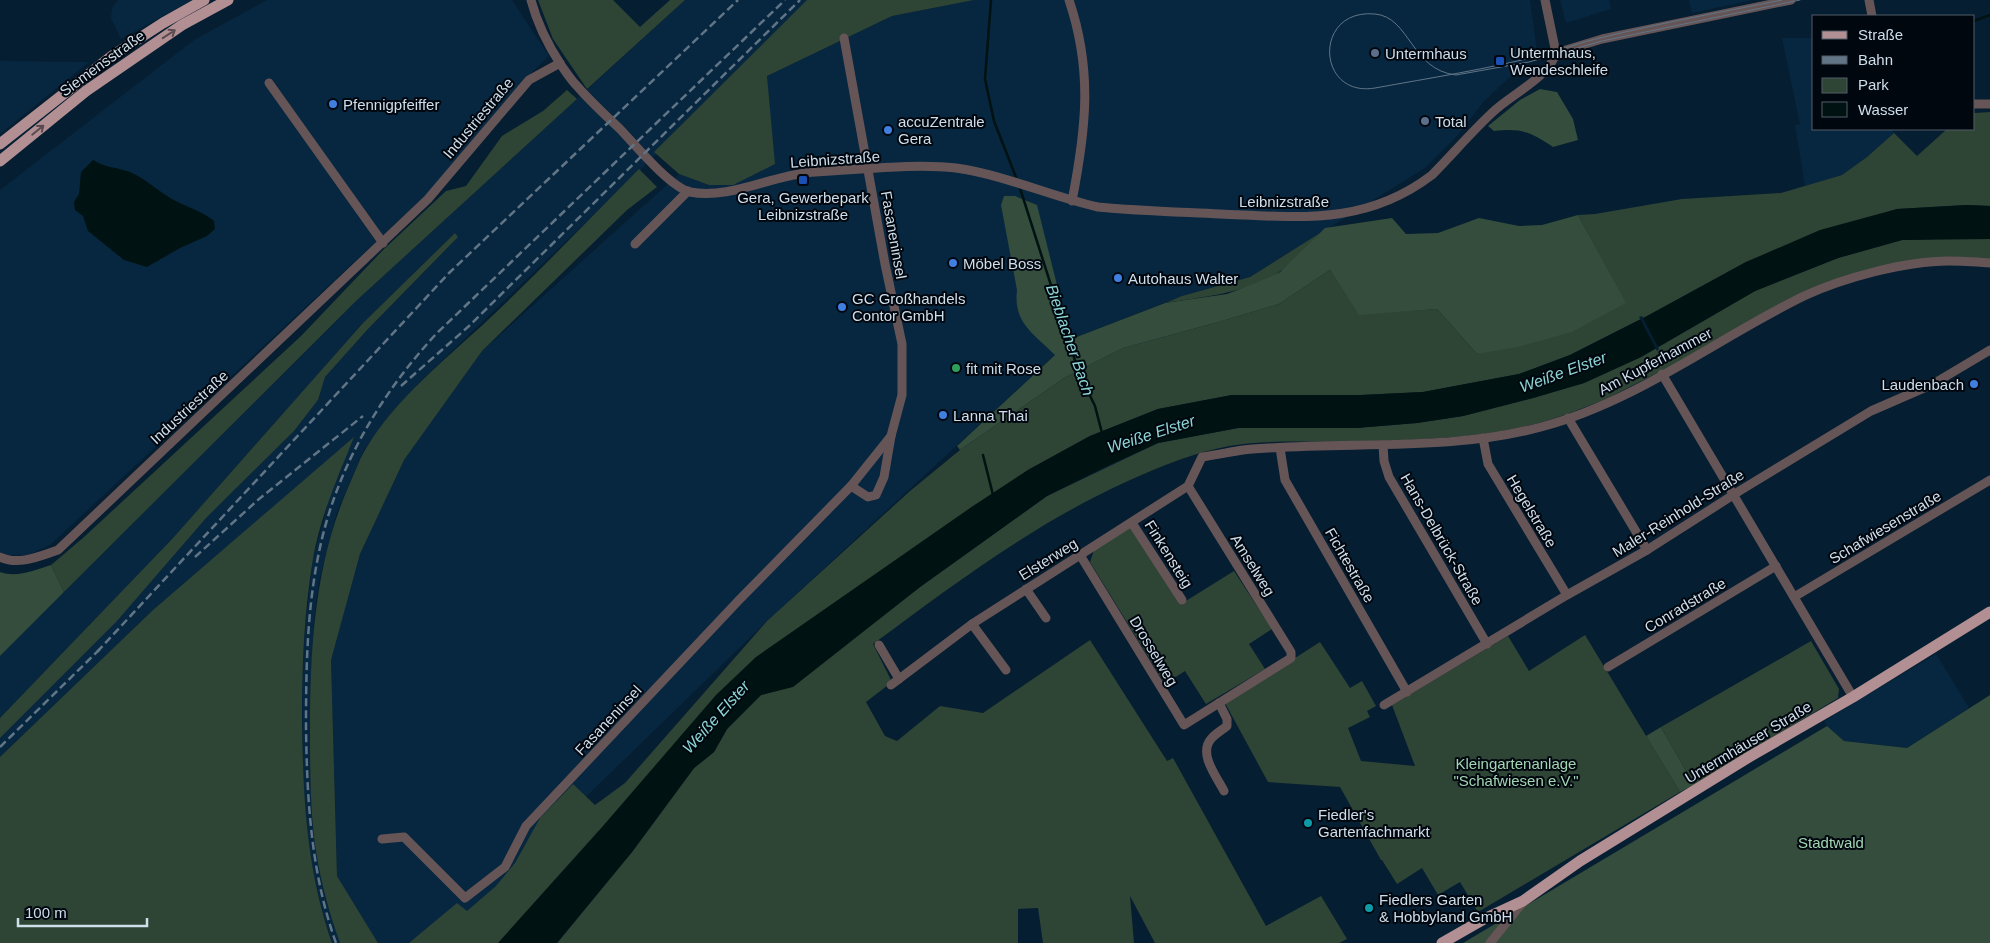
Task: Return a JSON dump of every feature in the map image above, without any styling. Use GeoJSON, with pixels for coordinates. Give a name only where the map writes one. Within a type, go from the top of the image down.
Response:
{"type":"FeatureCollection","features":[{"type":"Feature","properties":{"kind":"main road","name":"Siemensstraße"},"geometry":{"type":"LineString","coordinates":[[0,144],[112,56],[204,0]]}},
{"type":"Feature","properties":{"kind":"main road","name":"Siemensstraße"},"geometry":{"type":"LineString","coordinates":[[0,160],[106,76],[182,25],[228,0]]}},
{"type":"Feature","properties":{"kind":"main road","name":"Untermhäuser Straße"},"geometry":{"type":"LineString","coordinates":[[1442,943],[1484,919],[1524,901],[1580,861],[1750,757],[1853,697],[1990,612]]}},
{"type":"Feature","properties":{"kind":"street","name":"Leibnizstraße"},"geometry":{"type":"LineString","coordinates":[[531,0],[534,15],[560,63],[576,85],[663,174],[680,188],[688,191],[714,194],[729,192],[782,176],[805,172],[942,167],[1011,180],[1098,207],[1312,218],[1356,211],[1381,204],[1420,184],[1432,175],[1495,110],[1540,75],[1556,53]]}},
{"type":"Feature","properties":{"kind":"street"},"geometry":{"type":"LineString","coordinates":[[1069,0],[1077,23],[1084,68],[1086,99],[1084,130],[1072,200]]}},
{"type":"Feature","properties":{"kind":"street"},"geometry":{"type":"LineString","coordinates":[[1545,0],[1556,53],[1602,39],[1790,0]]}},
{"type":"Feature","properties":{"kind":"street"},"geometry":{"type":"LineString","coordinates":[[1869,0],[1872,15]]}},
{"type":"Feature","properties":{"kind":"street","name":"Fasaneninsel"},"geometry":{"type":"LineString","coordinates":[[844,38],[885,264],[902,344],[902,395],[891,436],[884,477],[876,495],[868,497],[851,486]]}},
{"type":"Feature","properties":{"kind":"street","name":"Industriestraße"},"geometry":{"type":"LineString","coordinates":[[0,557],[5,560],[31,560],[58,550],[428,199],[529,80],[560,63]]}},
{"type":"Feature","properties":{"kind":"street"},"geometry":{"type":"LineString","coordinates":[[269,84],[383,243]]}},
{"type":"Feature","properties":{"kind":"street"},"geometry":{"type":"LineString","coordinates":[[1975,104],[1990,104]]}},
{"type":"Feature","properties":{"kind":"street"},"geometry":{"type":"LineString","coordinates":[[635,244],[688,191]]}},
{"type":"Feature","properties":{"kind":"street","name":"Am Kupferhammer"},"geometry":{"type":"LineString","coordinates":[[1188,486],[1202,457],[1242,450],[1383,445],[1483,438],[1541,427],[1622,397],[1806,295],[1852,279],[1904,265],[1947,261],[1990,263]]}},
{"type":"Feature","properties":{"kind":"street","name":"Maler-Reinhold-Straße"},"geometry":{"type":"LineString","coordinates":[[1384,705],[1567,595],[1647,550],[1871,411],[1934,384],[1990,350]]}},
{"type":"Feature","properties":{"kind":"street"},"geometry":{"type":"LineString","coordinates":[[1662,374],[1853,697]]}},
{"type":"Feature","properties":{"kind":"street"},"geometry":{"type":"LineString","coordinates":[[1568,418],[1647,550]]}},
{"type":"Feature","properties":{"kind":"street","name":"Fasaneninsel"},"geometry":{"type":"LineString","coordinates":[[382,839],[404,837],[465,898],[505,867],[526,826],[734,606],[851,486],[891,436]]}},
{"type":"Feature","properties":{"kind":"street","name":"Hegelstraße"},"geometry":{"type":"LineString","coordinates":[[1483,438],[1488,464],[1567,595]]}},
{"type":"Feature","properties":{"kind":"street","name":"Hans-Delbrück-Straße"},"geometry":{"type":"LineString","coordinates":[[1383,445],[1384,461],[1389,476],[1487,644]]}},
{"type":"Feature","properties":{"kind":"street","name":"Fichtestraße"},"geometry":{"type":"LineString","coordinates":[[1280,448],[1285,480],[1407,692]]}},
{"type":"Feature","properties":{"kind":"street","name":"Schafwiesenstraße"},"geometry":{"type":"LineString","coordinates":[[1794,597],[1990,480]]}},
{"type":"Feature","properties":{"kind":"street","name":"Elsterweg"},"geometry":{"type":"LineString","coordinates":[[891,685],[972,624],[1188,486]]}},
{"type":"Feature","properties":{"kind":"street","name":"Amselweg"},"geometry":{"type":"LineString","coordinates":[[1188,486],[1291,652],[1291,658]]}},
{"type":"Feature","properties":{"kind":"street","name":"Finkensteig"},"geometry":{"type":"LineString","coordinates":[[1132,523],[1182,600]]}},
{"type":"Feature","properties":{"kind":"street","name":"Drosselweg"},"geometry":{"type":"LineString","coordinates":[[1080,555],[1184,726],[1291,658]]}},
{"type":"Feature","properties":{"kind":"street","name":"Conradstraße"},"geometry":{"type":"LineString","coordinates":[[1608,667],[1776,566]]}},
{"type":"Feature","properties":{"kind":"street"},"geometry":{"type":"LineString","coordinates":[[1026,589],[1046,618]]}},
{"type":"Feature","properties":{"kind":"street"},"geometry":{"type":"LineString","coordinates":[[972,624],[1006,670]]}},
{"type":"Feature","properties":{"kind":"street"},"geometry":{"type":"LineString","coordinates":[[879,646],[899,679]]}},
{"type":"Feature","properties":{"kind":"street"},"geometry":{"type":"LineString","coordinates":[[1219,703],[1227,720],[1227,726],[1210,739],[1206,747],[1206,756],[1224,791]]}},
{"type":"Feature","properties":{"kind":"street","name":"Untermhäuser Straße"},"geometry":{"type":"LineString","coordinates":[[1490,943],[1524,901]]}},
{"type":"Feature","properties":{"kind":"shaded area"},"geometry":{"type":"Polygon","coordinates":[[[118,0],[192,0],[121,39],[111,18],[112,8],[118,0]]]}},
{"type":"Feature","properties":{"kind":"shaded area"},"geometry":{"type":"Polygon","coordinates":[[[267,0],[512,0],[549,56],[527,77],[427,194],[50,545],[28,555],[7,555],[0,552],[0,190],[194,40],[267,0]]]}},
{"type":"Feature","properties":{"kind":"shaded area"},"geometry":{"type":"Polygon","coordinates":[[[685,0],[817,0],[425,377],[395,409],[364,450],[337,512],[319,581],[314,619],[310,697],[310,771],[316,851],[326,901],[340,943],[332,943],[310,859],[303,796],[302,678],[305,628],[313,559],[331,493],[343,465],[236,539],[153,610],[0,757],[0,738],[117,621],[207,517],[294,431],[318,400],[325,377],[368,329],[458,237],[455,233],[363,323],[173,538],[0,718],[0,656],[356,301],[685,0]]]}},
{"type":"Feature","properties":{"kind":"shaded area"},"geometry":{"type":"Polygon","coordinates":[[[974,0],[1530,0],[1537,52],[1485,100],[1457,136],[1425,168],[1250,277],[1182,296],[1073,338],[767,621],[559,823],[478,914],[435,943],[378,943],[337,876],[331,659],[360,554],[404,460],[481,352],[679,174],[709,185],[774,165],[767,76],[892,16],[974,0]]]}},
{"type":"Feature","properties":{"kind":"shaded area"},"geometry":{"type":"Polygon","coordinates":[[[1560,0],[1609,0],[1611,9],[1566,23],[1560,0]]]}},
{"type":"Feature","properties":{"kind":"shaded area"},"geometry":{"type":"Polygon","coordinates":[[[1689,0],[1753,0],[1692,13],[1689,0]]]}},
{"type":"Feature","properties":{"kind":"shaded area"},"geometry":{"type":"Polygon","coordinates":[[[1782,38],[1812,38],[1812,130],[1892,130],[1894,133],[1867,157],[1842,175],[1805,186],[1795,125],[1800,124],[1782,38]]]}},
{"type":"Feature","properties":{"kind":"shaded area"},"geometry":{"type":"Polygon","coordinates":[[[0,61],[89,62],[0,134],[0,61]]]}},
{"type":"Feature","properties":{"kind":"shaded area"},"geometry":{"type":"Polygon","coordinates":[[[1936,654],[1969,708],[1907,748],[1844,741],[1827,726],[1824,721],[1936,654]]]}},
{"type":"Feature","properties":{"kind":"green space"},"geometry":{"type":"Polygon","coordinates":[[[538,0],[613,0],[640,27],[670,0],[685,0],[587,89],[553,39],[538,0]]]}},
{"type":"Feature","properties":{"kind":"green space"},"geometry":{"type":"Polygon","coordinates":[[[807,0],[974,0],[892,16],[767,76],[775,164],[733,185],[709,185],[679,174],[654,152],[807,0]]]}},
{"type":"Feature","properties":{"kind":"green space"},"geometry":{"type":"Polygon","coordinates":[[[1540,89],[1557,92],[1573,119],[1578,140],[1553,147],[1525,132],[1512,130],[1494,131],[1488,126],[1520,100],[1540,89]]]}},
{"type":"Feature","properties":{"kind":"green space"},"geometry":{"type":"Polygon","coordinates":[[[567,90],[577,99],[356,301],[64,592],[51,565],[84,537],[301,336],[383,250],[446,191],[466,186],[502,136],[543,111],[567,90]]]}},
{"type":"Feature","properties":{"kind":"green space"},"geometry":{"type":"Polygon","coordinates":[[[1990,112],[1990,206],[1967,205],[1897,209],[1746,262],[1649,315],[1570,355],[1519,374],[1423,392],[1361,395],[1232,395],[1158,409],[1090,436],[1028,470],[708,707],[503,943],[409,943],[457,903],[467,911],[496,886],[515,863],[540,818],[573,784],[595,805],[625,783],[767,621],[910,491],[960,450],[1064,378],[1123,348],[1279,304],[1330,270],[1359,314],[1437,309],[1477,354],[1625,303],[1578,215],[1595,214],[1682,199],[1781,193],[1842,175],[1867,157],[1894,133],[1917,156],[1946,130],[1975,130],[1975,113],[1990,112]]]}},
{"type":"Feature","properties":{"kind":"green space"},"geometry":{"type":"Polygon","coordinates":[[[639,169],[657,187],[627,210],[482,351],[404,460],[360,554],[331,660],[337,876],[378,943],[340,943],[320,875],[311,806],[310,775],[310,698],[313,635],[322,573],[338,513],[363,454],[391,413],[422,380],[527,282],[639,169]]]}},
{"type":"Feature","properties":{"kind":"green space"},"geometry":{"type":"Polygon","coordinates":[[[1004,196],[1015,196],[1037,205],[1063,309],[1074,338],[1165,303],[1227,294],[1258,282],[1280,272],[1325,228],[1392,218],[1406,234],[1438,233],[1479,218],[1519,226],[1542,225],[1578,215],[1626,303],[1572,332],[1518,347],[1477,354],[1437,309],[1359,315],[1330,270],[1279,304],[1123,348],[1064,378],[960,450],[957,446],[1055,355],[1027,327],[1018,311],[1017,290],[1001,205],[1004,196]]]}},
{"type":"Feature","properties":{"kind":"green space"},"geometry":{"type":"Polygon","coordinates":[[[455,233],[458,237],[368,329],[325,377],[318,400],[294,431],[207,517],[117,621],[0,738],[0,718],[173,538],[363,323],[455,233]]]}},
{"type":"Feature","properties":{"kind":"green space"},"geometry":{"type":"Polygon","coordinates":[[[1320,233],[1290,264],[1266,279],[1223,294],[1165,303],[1182,296],[1250,277],[1320,233]]]}},
{"type":"Feature","properties":{"kind":"green space"},"geometry":{"type":"Polygon","coordinates":[[[1990,239],[1990,260],[1944,257],[1842,279],[1606,399],[1544,422],[1491,433],[1446,438],[1245,444],[1203,452],[1177,460],[1140,475],[1094,498],[1028,535],[965,577],[873,644],[892,682],[866,702],[885,736],[897,741],[940,706],[983,713],[1090,640],[1167,761],[1173,758],[1266,926],[1321,896],[1347,939],[1339,943],[1155,943],[1130,896],[1134,943],[1043,943],[1038,908],[1018,909],[1018,943],[557,943],[632,852],[694,768],[714,752],[727,729],[761,695],[793,686],[920,587],[1047,496],[1158,443],[1238,428],[1356,428],[1417,423],[1463,416],[1533,398],[1584,383],[1641,357],[1755,291],[1838,258],[1902,240],[1990,239]]]}},
{"type":"Feature","properties":{"kind":"green space"},"geometry":{"type":"Polygon","coordinates":[[[354,437],[330,497],[316,543],[307,599],[303,659],[302,698],[305,804],[316,887],[332,943],[0,943],[0,757],[153,610],[354,437]]]}},
{"type":"Feature","properties":{"kind":"green space"},"geometry":{"type":"Polygon","coordinates":[[[1131,527],[1181,604],[1234,571],[1272,629],[1249,644],[1265,669],[1206,704],[1185,671],[1165,684],[1090,562],[1094,550],[1131,527]]]}},
{"type":"Feature","properties":{"kind":"green space"},"geometry":{"type":"Polygon","coordinates":[[[51,565],[64,592],[0,656],[0,572],[19,574],[51,565]]]}},
{"type":"Feature","properties":{"kind":"green space","name":"Kleingartenanlage \"Schafwiesen e.V.\""},"geometry":{"type":"Polygon","coordinates":[[[1585,635],[1680,792],[1478,912],[1460,882],[1438,895],[1422,868],[1397,884],[1381,860],[1340,787],[1268,782],[1225,703],[1320,642],[1350,688],[1362,681],[1376,706],[1367,711],[1370,717],[1348,728],[1361,761],[1415,766],[1392,705],[1508,636],[1529,671],[1585,635]]]}},
{"type":"Feature","properties":{"kind":"green space"},"geometry":{"type":"Polygon","coordinates":[[[1811,641],[1839,689],[1838,698],[1694,785],[1661,727],[1811,641]]]}},
{"type":"Feature","properties":{"kind":"green space","name":"Stadtwald"},"geometry":{"type":"Polygon","coordinates":[[[1990,695],[1990,943],[1463,943],[1827,726],[1844,741],[1907,748],[1990,695]]]}},
{"type":"Feature","properties":{"kind":"green space"},"geometry":{"type":"Polygon","coordinates":[[[1661,727],[1694,785],[1680,792],[1646,736],[1661,727]]]}},
{"type":"Feature","properties":{"kind":"water"},"geometry":{"type":"Polygon","coordinates":[[[93,160],[102,165],[135,174],[170,198],[209,217],[214,221],[215,229],[207,236],[180,248],[147,267],[124,260],[88,231],[83,216],[75,210],[74,202],[79,194],[81,172],[93,160]]]}},
{"type":"Feature","properties":{"kind":"water","name":"Weiße Elster"},"geometry":{"type":"Polygon","coordinates":[[[1967,205],[1990,206],[1990,239],[1902,240],[1838,258],[1755,291],[1641,357],[1584,383],[1463,416],[1417,423],[1356,428],[1238,428],[1158,443],[1047,496],[920,587],[793,687],[761,695],[727,729],[714,752],[694,768],[632,852],[557,943],[498,943],[603,826],[716,695],[756,657],[973,506],[1028,470],[1090,436],[1158,409],[1232,395],[1361,395],[1423,392],[1519,374],[1570,355],[1649,315],[1746,262],[1820,230],[1897,209],[1967,205]]]}},
{"type":"Feature","properties":{"kind":"pier"},"geometry":{"type":"Polygon","coordinates":[[[1642,316],[1659,349],[1657,351],[1639,317],[1642,316]]]}},
{"type":"Feature","properties":{"kind":"waterway","name":"Bieblacher Bach"},"geometry":{"type":"LineString","coordinates":[[991,0],[985,79],[994,121],[1017,180]]}},
{"type":"Feature","properties":{"kind":"waterway"},"geometry":{"type":"LineString","coordinates":[[1975,21],[1990,15]]}},
{"type":"Feature","properties":{"kind":"waterway","name":"Bieblacher Bach"},"geometry":{"type":"LineString","coordinates":[[1019,185],[1079,373],[1095,406],[1102,433]]}},
{"type":"Feature","properties":{"kind":"waterway"},"geometry":{"type":"LineString","coordinates":[[983,455],[993,495]]}},
{"type":"Feature","properties":{"kind":"tram line"},"geometry":{"type":"LineString","coordinates":[[1782,0],[1623,33],[1501,65],[1459,73],[1438,77],[1375,88],[1356,87],[1341,80],[1333,67],[1330,52],[1332,37],[1341,24],[1355,16],[1375,14],[1387,17],[1396,24],[1429,64],[1441,71],[1456,75],[1529,62],[1602,41],[1800,0]]}},
{"type":"Feature","properties":{"kind":"railway"},"geometry":{"type":"LineString","coordinates":[[97,652],[449,273],[738,0]]}},
{"type":"Feature","properties":{"kind":"railway"},"geometry":{"type":"LineString","coordinates":[[336,943],[321,890],[309,809],[306,704],[307,658],[310,612],[321,543],[339,485],[351,458],[365,431],[397,381],[436,334],[785,0]]}},
{"type":"Feature","properties":{"kind":"railway"},"geometry":{"type":"LineString","coordinates":[[401,386],[469,326],[800,0]]}},
{"type":"Feature","properties":{"kind":"railway"},"geometry":{"type":"LineString","coordinates":[[195,557],[259,499],[363,416]]}},
{"type":"Feature","properties":{"kind":"railway"},"geometry":{"type":"LineString","coordinates":[[0,747],[102,647]]}},
{"type":"Feature","properties":{"kind":"place","name":"Untermhaus"},"geometry":{"type":"Point","coordinates":[1375,53]}},
{"type":"Feature","properties":{"kind":"place","name":"Untermhaus, Wendeschleife"},"geometry":{"type":"Point","coordinates":[1500,61]}},
{"type":"Feature","properties":{"kind":"place","name":"Pfennigpfeiffer"},"geometry":{"type":"Point","coordinates":[333,104]}},
{"type":"Feature","properties":{"kind":"place","name":"Total"},"geometry":{"type":"Point","coordinates":[1425,121]}},
{"type":"Feature","properties":{"kind":"place","name":"accuZentrale Gera"},"geometry":{"type":"Point","coordinates":[888,130]}},
{"type":"Feature","properties":{"kind":"place","name":"Gera, Gewerbepark Leibnizstraße"},"geometry":{"type":"Point","coordinates":[803,180]}},
{"type":"Feature","properties":{"kind":"place","name":"Möbel Boss"},"geometry":{"type":"Point","coordinates":[953,263]}},
{"type":"Feature","properties":{"kind":"place","name":"Autohaus Walter"},"geometry":{"type":"Point","coordinates":[1118,278]}},
{"type":"Feature","properties":{"kind":"place","name":"GC Großhandels Contor GmbH"},"geometry":{"type":"Point","coordinates":[842,307]}},
{"type":"Feature","properties":{"kind":"place","name":"fit mit Rose"},"geometry":{"type":"Point","coordinates":[956,368]}},
{"type":"Feature","properties":{"kind":"place","name":"Laudenbach"},"geometry":{"type":"Point","coordinates":[1974,384]}},
{"type":"Feature","properties":{"kind":"place","name":"Lanna Thai"},"geometry":{"type":"Point","coordinates":[943,415]}},
{"type":"Feature","properties":{"kind":"place","name":"Fiedler's Gartenfachmarkt"},"geometry":{"type":"Point","coordinates":[1308,823]}},
{"type":"Feature","properties":{"kind":"place","name":"Fiedlers Garten & Hobbyland GmbH"},"geometry":{"type":"Point","coordinates":[1369,908]}}]}
